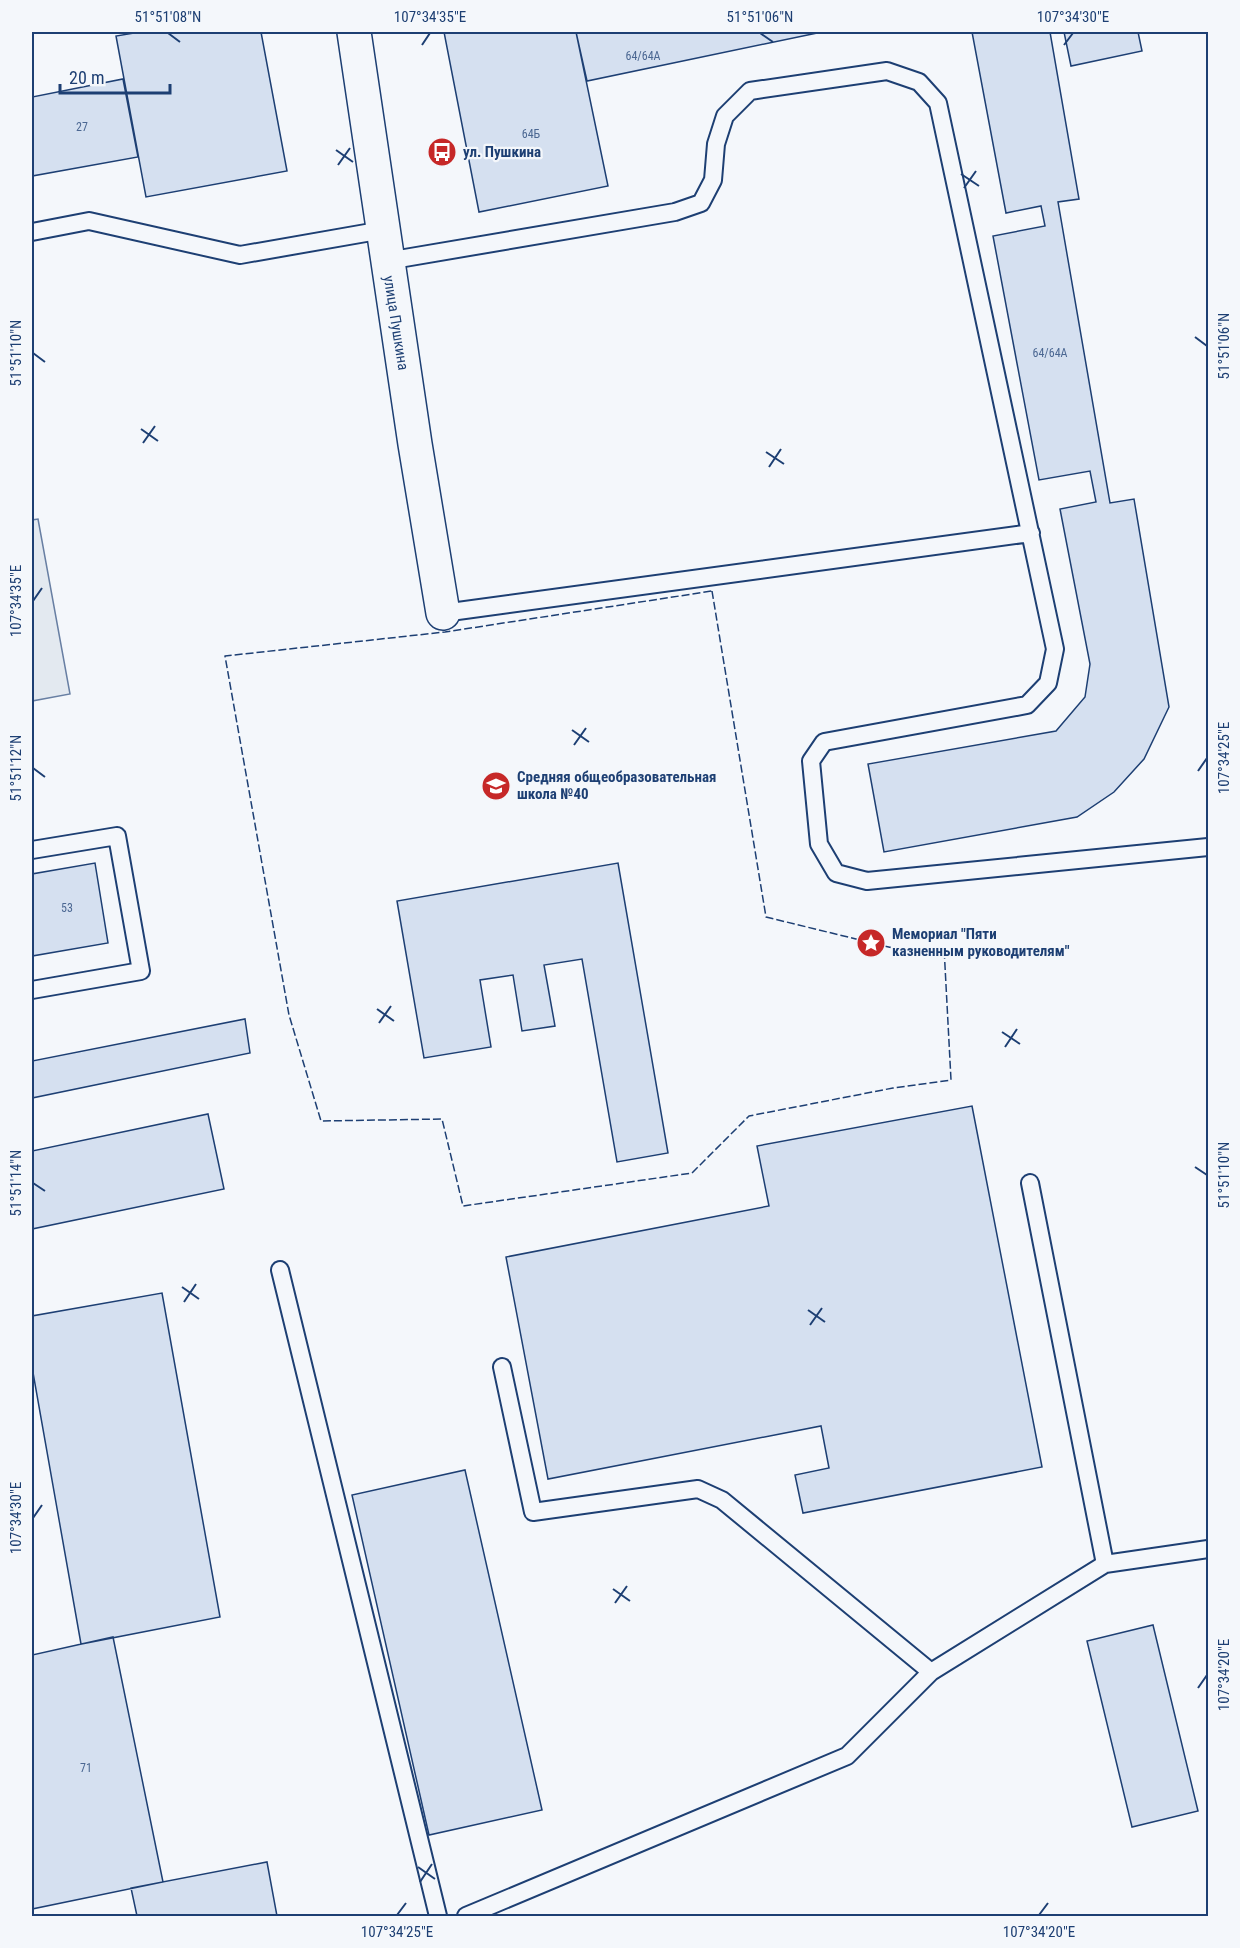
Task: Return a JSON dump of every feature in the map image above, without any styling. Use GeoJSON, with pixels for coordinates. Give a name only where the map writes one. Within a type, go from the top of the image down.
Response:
{"type":"FeatureCollection","features":[{"type":"Feature","properties":{"kind":"street","name":"улица Пушкина"},"geometry":{"type":"LineString","coordinates":[[354,32],[443,613]]}},
{"type":"Feature","properties":{"kind":"lane"},"geometry":{"type":"LineString","coordinates":[[32,232],[89,221],[240,255],[385,245],[675,212],[701,203],[713,180],[716,144],[725,116],[750,91],[887,70],[919,82],[938,103],[1055,649],[1048,683],[1027,705],[824,742],[811,761],[819,844],[836,873],[867,881],[1209,847]]}},
{"type":"Feature","properties":{"kind":"lane"},"geometry":{"type":"LineString","coordinates":[[443,613],[1030,533]]}},
{"type":"Feature","properties":{"kind":"lane"},"geometry":{"type":"LineString","coordinates":[[32,850],[117,836],[141,971],[32,990]]}},
{"type":"Feature","properties":{"kind":"lane"},"geometry":{"type":"LineString","coordinates":[[1030,1183],[1105,1564]]}},
{"type":"Feature","properties":{"kind":"lane"},"geometry":{"type":"LineString","coordinates":[[280,1270],[438,1917]]}},
{"type":"Feature","properties":{"kind":"lane"},"geometry":{"type":"LineString","coordinates":[[502,1367],[533,1512],[698,1489],[722,1500],[931,1672]]}},
{"type":"Feature","properties":{"kind":"lane"},"geometry":{"type":"LineString","coordinates":[[466,1917],[847,1756],[931,1672],[1105,1564],[1209,1549]]}},
{"type":"Feature","properties":{"kind":"shaded area"},"geometry":{"type":"Polygon","coordinates":[[[38,519],[70,694],[32,701],[32,520],[38,519]]]}},
{"type":"Feature","properties":{"kind":"building"},"geometry":{"type":"Polygon","coordinates":[[[140,32],[261,32],[287,171],[146,197],[116,36],[140,32]]]}},
{"type":"Feature","properties":{"kind":"building"},"geometry":{"type":"Polygon","coordinates":[[[444,32],[576,32],[608,186],[479,212],[444,32]]]}},
{"type":"Feature","properties":{"kind":"building"},"geometry":{"type":"Polygon","coordinates":[[[576,32],[822,32],[587,81],[576,32]]]}},
{"type":"Feature","properties":{"kind":"building"},"geometry":{"type":"Polygon","coordinates":[[[972,32],[1050,32],[1079,199],[1058,202],[1110,503],[1134,499],[1169,707],[1144,759],[1114,792],[1077,817],[884,852],[868,764],[1056,731],[1085,697],[1090,664],[1060,509],[1096,502],[1090,471],[1039,480],[993,236],[1045,226],[1041,206],[1006,213],[972,32]]]}},
{"type":"Feature","properties":{"kind":"building"},"geometry":{"type":"Polygon","coordinates":[[[1064,32],[1138,32],[1142,51],[1071,66],[1064,32]]]}},
{"type":"Feature","properties":{"kind":"building"},"geometry":{"type":"Polygon","coordinates":[[[123,79],[138,157],[32,176],[32,97],[123,79]]]}},
{"type":"Feature","properties":{"kind":"building"},"geometry":{"type":"Polygon","coordinates":[[[95,863],[108,943],[32,956],[32,874],[95,863]]]}},
{"type":"Feature","properties":{"kind":"building"},"geometry":{"type":"Polygon","coordinates":[[[618,863],[668,1153],[617,1162],[582,959],[544,965],[555,1026],[522,1031],[513,975],[480,980],[491,1047],[424,1058],[397,901],[618,863]]]}},
{"type":"Feature","properties":{"kind":"building"},"geometry":{"type":"Polygon","coordinates":[[[245,1019],[250,1053],[32,1098],[32,1061],[245,1019]]]}},
{"type":"Feature","properties":{"kind":"building"},"geometry":{"type":"Polygon","coordinates":[[[972,1106],[1042,1467],[803,1513],[795,1475],[829,1468],[821,1426],[548,1479],[506,1257],[769,1206],[757,1146],[972,1106]]]}},
{"type":"Feature","properties":{"kind":"building"},"geometry":{"type":"Polygon","coordinates":[[[208,1114],[224,1189],[32,1229],[32,1151],[208,1114]]]}},
{"type":"Feature","properties":{"kind":"building"},"geometry":{"type":"Polygon","coordinates":[[[162,1293],[220,1617],[81,1644],[32,1367],[32,1316],[162,1293]]]}},
{"type":"Feature","properties":{"kind":"building"},"geometry":{"type":"Polygon","coordinates":[[[465,1470],[542,1810],[429,1835],[352,1495],[465,1470]]]}},
{"type":"Feature","properties":{"kind":"building"},"geometry":{"type":"Polygon","coordinates":[[[1153,1625],[1198,1811],[1132,1827],[1087,1641],[1153,1625]]]}},
{"type":"Feature","properties":{"kind":"building"},"geometry":{"type":"Polygon","coordinates":[[[113,1637],[163,1882],[32,1909],[32,1655],[113,1637]]]}},
{"type":"Feature","properties":{"kind":"building"},"geometry":{"type":"Polygon","coordinates":[[[267,1862],[277,1916],[137,1916],[131,1888],[267,1862]]]}},
{"type":"Feature","properties":{"kind":"fence"},"geometry":{"type":"LineString","coordinates":[[712,591],[766,917],[909,952],[944,947],[951,1080],[893,1088],[749,1116],[692,1173],[463,1206],[442,1119],[321,1121],[289,1015],[225,656],[445,632],[712,591]]}},
{"type":"Feature","properties":{"kind":"place","name":"ул. Пушкина"},"geometry":{"type":"Point","coordinates":[442,152]}},
{"type":"Feature","properties":{"kind":"place","name":"Средняя общеобразовательная школа №40"},"geometry":{"type":"Point","coordinates":[496,786]}},
{"type":"Feature","properties":{"kind":"place","name":"Мемориал \"Пяти казненным руководителям\""},"geometry":{"type":"Point","coordinates":[871,943]}}]}
